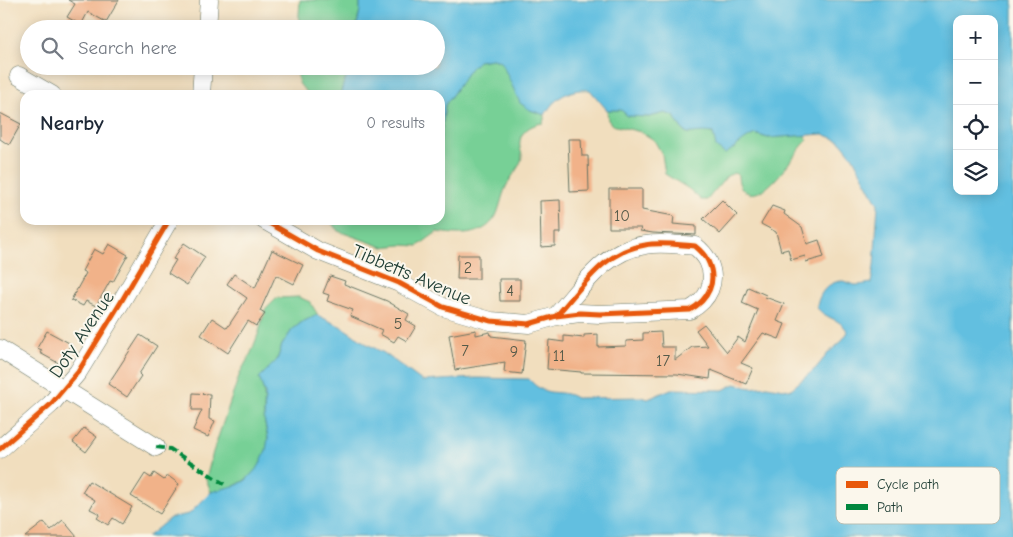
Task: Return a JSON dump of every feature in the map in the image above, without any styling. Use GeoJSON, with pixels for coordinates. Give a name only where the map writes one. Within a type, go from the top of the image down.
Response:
{"type":"FeatureCollection","features":[{"type":"Feature","properties":{"kind":"street"},"geometry":{"type":"LineString","coordinates":[[207,20],[208,1]]}},
{"type":"Feature","properties":{"kind":"street"},"geometry":{"type":"LineString","coordinates":[[201,90],[202,75]]}},
{"type":"Feature","properties":{"kind":"street"},"geometry":{"type":"LineString","coordinates":[[19,76],[43,90]]}},
{"type":"Feature","properties":{"kind":"street","name":"Doty Avenue"},"geometry":{"type":"LineString","coordinates":[[0,449],[51,404],[83,364],[167,225]]}},
{"type":"Feature","properties":{"kind":"street","name":"Tibbetts Avenue"},"geometry":{"type":"LineString","coordinates":[[273,225],[318,251],[399,283],[443,306],[491,321],[529,324],[556,316],[580,313],[600,314],[690,310],[701,304],[710,288],[713,274],[707,259],[696,246],[645,245],[620,251],[598,268],[556,316]]}},
{"type":"Feature","properties":{"kind":"street"},"geometry":{"type":"LineString","coordinates":[[0,350],[64,388],[156,447]]}},
{"type":"Feature","properties":{"kind":"green space"},"geometry":{"type":"Polygon","coordinates":[[[300,0],[360,0],[358,20],[299,20],[300,0]]]}},
{"type":"Feature","properties":{"kind":"green space"},"geometry":{"type":"Polygon","coordinates":[[[492,59],[501,61],[530,110],[545,115],[543,123],[529,128],[521,138],[520,149],[522,155],[520,162],[506,187],[496,216],[491,223],[477,232],[454,234],[437,232],[418,246],[383,247],[338,231],[333,225],[445,225],[445,105],[477,61],[492,59]]]}},
{"type":"Feature","properties":{"kind":"green space"},"geometry":{"type":"Polygon","coordinates":[[[348,75],[341,90],[305,90],[299,82],[298,76],[348,75]]]}},
{"type":"Feature","properties":{"kind":"green space"},"geometry":{"type":"Polygon","coordinates":[[[607,110],[621,110],[628,116],[649,117],[665,113],[674,116],[687,133],[704,131],[711,133],[734,149],[741,141],[755,134],[768,138],[804,135],[808,140],[772,183],[763,190],[754,193],[746,192],[740,185],[738,175],[734,173],[727,176],[707,200],[701,200],[689,189],[665,174],[662,154],[654,140],[641,132],[612,125],[608,120],[607,110]]]}},
{"type":"Feature","properties":{"kind":"green space"},"geometry":{"type":"Polygon","coordinates":[[[299,297],[310,302],[318,315],[302,322],[292,330],[282,345],[277,360],[260,378],[264,393],[264,419],[268,439],[266,453],[262,462],[256,470],[240,483],[211,492],[206,479],[213,452],[240,373],[251,353],[259,332],[265,310],[277,298],[299,297]]]}},
{"type":"Feature","properties":{"kind":"water"},"geometry":{"type":"Polygon","coordinates":[[[360,0],[1013,0],[1013,537],[147,537],[170,518],[189,514],[211,492],[237,485],[246,480],[259,466],[266,450],[268,438],[264,419],[265,394],[259,378],[277,360],[282,345],[292,330],[302,322],[317,315],[342,327],[384,353],[422,381],[476,378],[529,379],[541,389],[564,393],[576,398],[640,397],[648,399],[671,389],[723,390],[735,384],[751,388],[767,386],[790,390],[816,368],[848,332],[841,324],[817,308],[819,298],[825,289],[833,283],[843,281],[855,285],[871,283],[878,204],[852,156],[840,141],[823,134],[768,138],[755,134],[725,154],[716,147],[713,133],[686,132],[674,116],[665,113],[649,117],[628,116],[621,110],[607,110],[590,90],[576,91],[563,95],[545,115],[530,110],[520,103],[501,61],[492,59],[478,61],[470,69],[445,105],[445,90],[341,90],[348,75],[445,75],[445,20],[358,20],[360,0]]]}},
{"type":"Feature","properties":{"kind":"building"},"geometry":{"type":"Polygon","coordinates":[[[68,0],[119,0],[107,20],[102,20],[88,12],[84,20],[72,20],[67,17],[75,4],[68,0]]]}},
{"type":"Feature","properties":{"kind":"building"},"geometry":{"type":"Polygon","coordinates":[[[0,113],[20,123],[20,126],[9,145],[0,139],[0,113]]]}},
{"type":"Feature","properties":{"kind":"building"},"geometry":{"type":"Polygon","coordinates":[[[568,139],[581,139],[582,156],[588,156],[589,191],[570,192],[568,139]]]}},
{"type":"Feature","properties":{"kind":"building"},"geometry":{"type":"Polygon","coordinates":[[[609,189],[642,189],[642,210],[674,216],[673,224],[696,226],[696,235],[653,233],[640,231],[641,228],[609,228],[609,189]]]}},
{"type":"Feature","properties":{"kind":"building"},"geometry":{"type":"Polygon","coordinates":[[[560,200],[561,233],[555,233],[555,246],[541,247],[540,201],[560,200]]]}},
{"type":"Feature","properties":{"kind":"building"},"geometry":{"type":"Polygon","coordinates":[[[722,200],[737,215],[720,234],[703,219],[722,200]]]}},
{"type":"Feature","properties":{"kind":"building"},"geometry":{"type":"Polygon","coordinates":[[[772,206],[785,211],[784,214],[802,227],[807,244],[819,240],[824,257],[806,262],[805,256],[791,260],[788,249],[781,251],[776,232],[761,224],[772,206]]]}},
{"type":"Feature","properties":{"kind":"building"},"geometry":{"type":"Polygon","coordinates":[[[184,243],[205,257],[187,285],[168,273],[176,260],[173,259],[184,243]]]}},
{"type":"Feature","properties":{"kind":"building"},"geometry":{"type":"Polygon","coordinates":[[[109,244],[128,255],[113,282],[110,281],[96,306],[86,301],[83,306],[71,300],[86,273],[82,271],[94,249],[103,254],[109,244]]]}},
{"type":"Feature","properties":{"kind":"building"},"geometry":{"type":"Polygon","coordinates":[[[272,250],[303,265],[294,284],[276,275],[260,311],[265,314],[256,326],[248,321],[228,353],[201,335],[212,318],[227,328],[247,298],[227,284],[234,274],[255,288],[272,250]]]}},
{"type":"Feature","properties":{"kind":"building"},"geometry":{"type":"Polygon","coordinates":[[[458,255],[479,255],[479,279],[457,279],[458,255]]]}},
{"type":"Feature","properties":{"kind":"building"},"geometry":{"type":"Polygon","coordinates":[[[330,276],[345,281],[344,284],[387,301],[409,314],[406,320],[416,326],[407,341],[398,336],[394,342],[380,334],[382,330],[350,316],[353,310],[327,301],[329,295],[323,293],[330,276]]]}},
{"type":"Feature","properties":{"kind":"building"},"geometry":{"type":"Polygon","coordinates":[[[499,279],[520,279],[520,301],[500,301],[499,279]]]}},
{"type":"Feature","properties":{"kind":"building"},"geometry":{"type":"Polygon","coordinates":[[[748,287],[766,295],[765,297],[784,304],[777,321],[785,324],[779,339],[763,333],[741,363],[753,368],[746,384],[711,370],[710,379],[677,374],[581,373],[547,369],[549,340],[564,342],[564,336],[584,338],[584,335],[598,334],[598,347],[626,346],[626,341],[643,340],[643,333],[661,332],[662,347],[675,347],[675,360],[692,347],[708,346],[696,330],[704,324],[727,352],[738,337],[745,342],[758,310],[742,303],[748,287]]]}},
{"type":"Feature","properties":{"kind":"building"},"geometry":{"type":"Polygon","coordinates":[[[476,330],[476,335],[490,332],[491,336],[526,340],[522,374],[504,372],[505,362],[455,370],[449,335],[476,330]]]}},
{"type":"Feature","properties":{"kind":"building"},"geometry":{"type":"Polygon","coordinates":[[[47,331],[71,344],[60,364],[40,353],[42,350],[37,348],[47,331]]]}},
{"type":"Feature","properties":{"kind":"building"},"geometry":{"type":"Polygon","coordinates":[[[140,335],[157,346],[127,397],[108,384],[140,335]]]}},
{"type":"Feature","properties":{"kind":"building"},"geometry":{"type":"Polygon","coordinates":[[[193,393],[210,394],[209,419],[215,421],[208,437],[193,430],[202,410],[192,410],[193,393]]]}},
{"type":"Feature","properties":{"kind":"building"},"geometry":{"type":"Polygon","coordinates":[[[84,428],[97,437],[86,452],[73,442],[84,428]]]}},
{"type":"Feature","properties":{"kind":"building"},"geometry":{"type":"Polygon","coordinates":[[[154,473],[164,480],[167,475],[179,484],[160,514],[131,496],[145,474],[151,478],[154,473]]]}},
{"type":"Feature","properties":{"kind":"building"},"geometry":{"type":"Polygon","coordinates":[[[89,481],[132,507],[122,524],[113,518],[108,525],[97,518],[100,514],[90,509],[95,500],[82,492],[89,481]]]}},
{"type":"Feature","properties":{"kind":"building"},"geometry":{"type":"Polygon","coordinates":[[[63,520],[77,537],[25,537],[44,522],[51,530],[63,520]]]}},
{"type":"Feature","properties":{"kind":"marked path"},"geometry":{"type":"LineString","coordinates":[[156,447],[170,449],[224,484]]}},
{"type":"Feature","properties":{"kind":"cycle path"},"geometry":{"type":"LineString","coordinates":[[0,449],[51,404],[78,372],[166,225]]}},
{"type":"Feature","properties":{"kind":"cycle path"},"geometry":{"type":"LineString","coordinates":[[273,225],[318,251],[399,283],[443,307],[491,321],[529,324],[556,316]]}},
{"type":"Feature","properties":{"kind":"cycle path"},"geometry":{"type":"LineString","coordinates":[[657,244],[695,246],[708,261],[711,269],[711,283],[706,296],[690,310],[600,314],[580,313],[556,316],[594,272],[617,255],[630,249],[657,244]]}}]}
